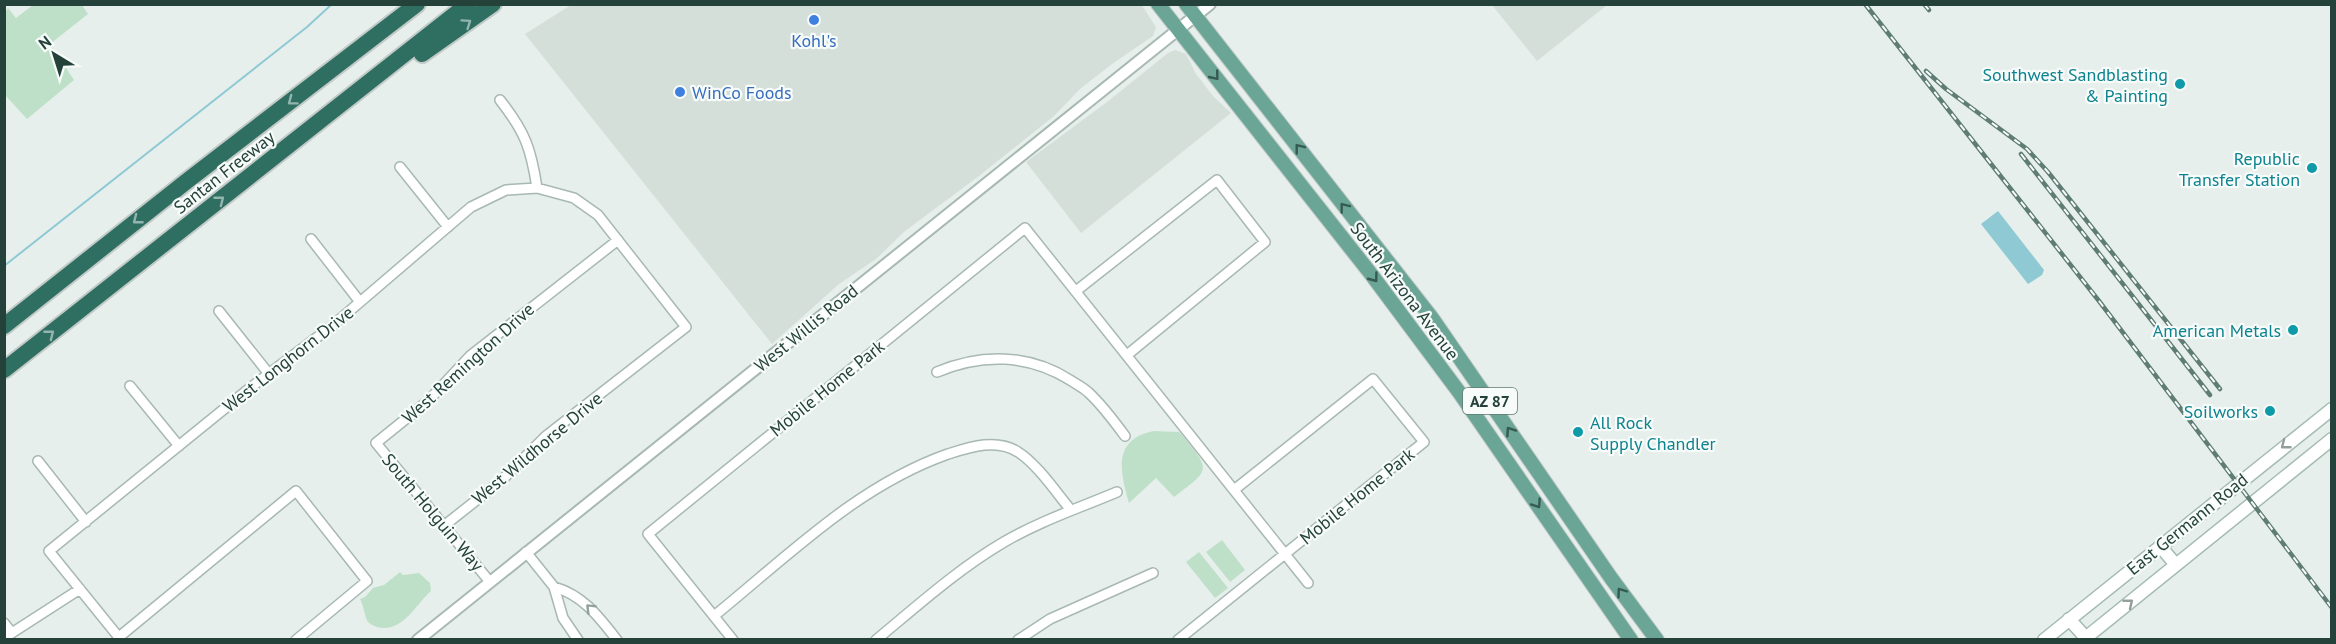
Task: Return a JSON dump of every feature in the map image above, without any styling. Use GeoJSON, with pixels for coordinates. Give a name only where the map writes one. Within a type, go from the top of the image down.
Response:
{"type":"FeatureCollection","features":[{"type":"Feature","properties":{"kind":"highway"},"geometry":{"type":"LineString","coordinates":[[338,65],[404,4]]}},
{"type":"Feature","properties":{"kind":"highway","name":"Santan Freeway"},"geometry":{"type":"LineString","coordinates":[[4,326],[187,181],[417,4]]}},
{"type":"Feature","properties":{"kind":"highway","name":"Santan Freeway"},"geometry":{"type":"LineString","coordinates":[[4,370],[468,4]]}},
{"type":"Feature","properties":{"kind":"highway"},"geometry":{"type":"LineString","coordinates":[[331,113],[377,86],[492,4]]}},
{"type":"Feature","properties":{"kind":"main road","name":"South Arizona Avenue"},"geometry":{"type":"LineString","coordinates":[[1158,4],[1371,274],[1459,392],[1631,639]]}},
{"type":"Feature","properties":{"kind":"main road","name":"South Arizona Avenue"},"geometry":{"type":"LineString","coordinates":[[1186,4],[1432,318],[1611,578],[1656,639]]}},
{"type":"Feature","properties":{"kind":"main road","name":"East Germann Road"},"geometry":{"type":"LineString","coordinates":[[2044,639],[2331,409]]}},
{"type":"Feature","properties":{"kind":"main road","name":"East Germann Road"},"geometry":{"type":"LineString","coordinates":[[2085,639],[2331,439]]}},
{"type":"Feature","properties":{"kind":"main road"},"geometry":{"type":"LineString","coordinates":[[2160,546],[2176,565]]}},
{"type":"Feature","properties":{"kind":"main road"},"geometry":{"type":"LineString","coordinates":[[2070,619],[2085,639]]}},
{"type":"Feature","properties":{"kind":"street","name":"West Willis Road"},"geometry":{"type":"LineString","coordinates":[[418,639],[1210,4]]}},
{"type":"Feature","properties":{"kind":"street"},"geometry":{"type":"LineString","coordinates":[[500,100],[518,123],[532,154],[537,188]]}},
{"type":"Feature","properties":{"kind":"street"},"geometry":{"type":"LineString","coordinates":[[400,167],[448,227]]}},
{"type":"Feature","properties":{"kind":"street"},"geometry":{"type":"LineString","coordinates":[[1076,291],[1217,180],[1265,242],[1126,355]]}},
{"type":"Feature","properties":{"kind":"street","name":"West Longhorn Drive"},"geometry":{"type":"LineString","coordinates":[[80,589],[49,551],[360,302],[471,207],[506,190],[537,188],[574,198],[598,215],[686,327]]}},
{"type":"Feature","properties":{"kind":"street","name":"Mobile Home Park"},"geometry":{"type":"LineString","coordinates":[[733,639],[648,534],[1025,228],[1308,583]]}},
{"type":"Feature","properties":{"kind":"street"},"geometry":{"type":"LineString","coordinates":[[311,239],[360,302]]}},
{"type":"Feature","properties":{"kind":"street","name":"West Remington Drive"},"geometry":{"type":"LineString","coordinates":[[376,443],[428,401],[470,356],[618,240]]}},
{"type":"Feature","properties":{"kind":"street"},"geometry":{"type":"LineString","coordinates":[[219,311],[269,374]]}},
{"type":"Feature","properties":{"kind":"street","name":"West Wildhorse Drive"},"geometry":{"type":"LineString","coordinates":[[445,525],[502,480],[546,436],[686,327]]}},
{"type":"Feature","properties":{"kind":"street"},"geometry":{"type":"LineString","coordinates":[[937,372],[956,364],[982,360],[1010,358],[1034,363],[1059,374],[1088,392],[1125,436]]}},
{"type":"Feature","properties":{"kind":"street","name":"Mobile Home Park"},"geometry":{"type":"LineString","coordinates":[[1178,639],[1424,442],[1373,379],[1234,490]]}},
{"type":"Feature","properties":{"kind":"street"},"geometry":{"type":"LineString","coordinates":[[130,386],[178,446]]}},
{"type":"Feature","properties":{"kind":"street","name":"South Holguin Way"},"geometry":{"type":"LineString","coordinates":[[376,443],[490,582]]}},
{"type":"Feature","properties":{"kind":"street"},"geometry":{"type":"LineString","coordinates":[[714,615],[831,519],[867,494],[921,464],[963,449],[989,444],[1018,451],[1047,480],[1070,509]]}},
{"type":"Feature","properties":{"kind":"street"},"geometry":{"type":"LineString","coordinates":[[38,461],[86,522]]}},
{"type":"Feature","properties":{"kind":"street"},"geometry":{"type":"LineString","coordinates":[[4,624],[8,636],[80,589],[120,638],[296,492],[368,581],[296,639]]}},
{"type":"Feature","properties":{"kind":"street"},"geometry":{"type":"LineString","coordinates":[[876,639],[974,561],[1005,542],[1070,509],[1117,492]]}},
{"type":"Feature","properties":{"kind":"street"},"geometry":{"type":"LineString","coordinates":[[526,552],[554,587],[563,618],[578,639]]}},
{"type":"Feature","properties":{"kind":"street"},"geometry":{"type":"LineString","coordinates":[[1018,639],[1050,619],[1154,573]]}},
{"type":"Feature","properties":{"kind":"street"},"geometry":{"type":"LineString","coordinates":[[554,587],[574,594],[584,601],[617,639]]}},
{"type":"Feature","properties":{"kind":"shaded area"},"geometry":{"type":"Polygon","coordinates":[[[1141,4],[1156,27],[1153,36],[1080,89],[1054,116],[905,231],[876,259],[839,284],[772,344],[525,34],[571,5],[1141,4]]]}},
{"type":"Feature","properties":{"kind":"shaded area"},"geometry":{"type":"Polygon","coordinates":[[[1492,5],[1607,5],[1537,61],[1492,5]]]}},
{"type":"Feature","properties":{"kind":"shaded area"},"geometry":{"type":"Polygon","coordinates":[[[1175,50],[1186,54],[1196,74],[1213,96],[1231,113],[1081,233],[1026,162],[1168,53],[1175,50]]]}},
{"type":"Feature","properties":{"kind":"green space"},"geometry":{"type":"Polygon","coordinates":[[[33,5],[82,5],[88,14],[50,44],[74,80],[27,119],[5,95],[5,13],[8,8],[16,18],[33,5]]]}},
{"type":"Feature","properties":{"kind":"green space"},"geometry":{"type":"Polygon","coordinates":[[[1154,431],[1179,432],[1198,456],[1203,469],[1195,481],[1174,497],[1156,478],[1129,503],[1122,469],[1125,449],[1140,435],[1154,431]]]}},
{"type":"Feature","properties":{"kind":"green space"},"geometry":{"type":"Polygon","coordinates":[[[1222,540],[1245,570],[1230,582],[1206,552],[1222,540]]]}},
{"type":"Feature","properties":{"kind":"green space"},"geometry":{"type":"Polygon","coordinates":[[[1199,552],[1228,588],[1215,598],[1186,562],[1199,552]]]}},
{"type":"Feature","properties":{"kind":"green space"},"geometry":{"type":"Polygon","coordinates":[[[400,572],[403,575],[419,573],[430,583],[431,591],[401,622],[386,628],[372,625],[367,620],[360,599],[373,588],[384,585],[400,572]]]}},
{"type":"Feature","properties":{"kind":"water"},"geometry":{"type":"Polygon","coordinates":[[[1998,211],[2044,270],[2042,275],[2028,284],[1981,224],[1998,211]]]}},
{"type":"Feature","properties":{"kind":"waterway"},"geometry":{"type":"LineString","coordinates":[[4,266],[307,27],[332,4]]}},
{"type":"Feature","properties":{"kind":"railway"},"geometry":{"type":"LineString","coordinates":[[1865,4],[2099,301],[2332,608]]}},
{"type":"Feature","properties":{"kind":"railway"},"geometry":{"type":"LineString","coordinates":[[1924,4],[1929,10]]}},
{"type":"Feature","properties":{"kind":"railway"},"geometry":{"type":"LineString","coordinates":[[1926,71],[1946,89],[2027,149],[2048,172],[2220,389]]}},
{"type":"Feature","properties":{"kind":"railway"},"geometry":{"type":"LineString","coordinates":[[2021,154],[2210,395]]}},
{"type":"Feature","properties":{"kind":"place","name":"Kohl's"},"geometry":{"type":"Point","coordinates":[814,20]}},
{"type":"Feature","properties":{"kind":"place","name":"Southwest Sandblasting & Painting"},"geometry":{"type":"Point","coordinates":[2180,84]}},
{"type":"Feature","properties":{"kind":"place","name":"WinCo Foods"},"geometry":{"type":"Point","coordinates":[680,92]}},
{"type":"Feature","properties":{"kind":"place","name":"Republic Transfer Station"},"geometry":{"type":"Point","coordinates":[2312,168]}},
{"type":"Feature","properties":{"kind":"place","name":"American Metals"},"geometry":{"type":"Point","coordinates":[2293,330]}},
{"type":"Feature","properties":{"kind":"place","name":"Soilworks"},"geometry":{"type":"Point","coordinates":[2270,411]}},
{"type":"Feature","properties":{"kind":"place","name":"All Rock Supply Chandler"},"geometry":{"type":"Point","coordinates":[1578,432]}}]}
